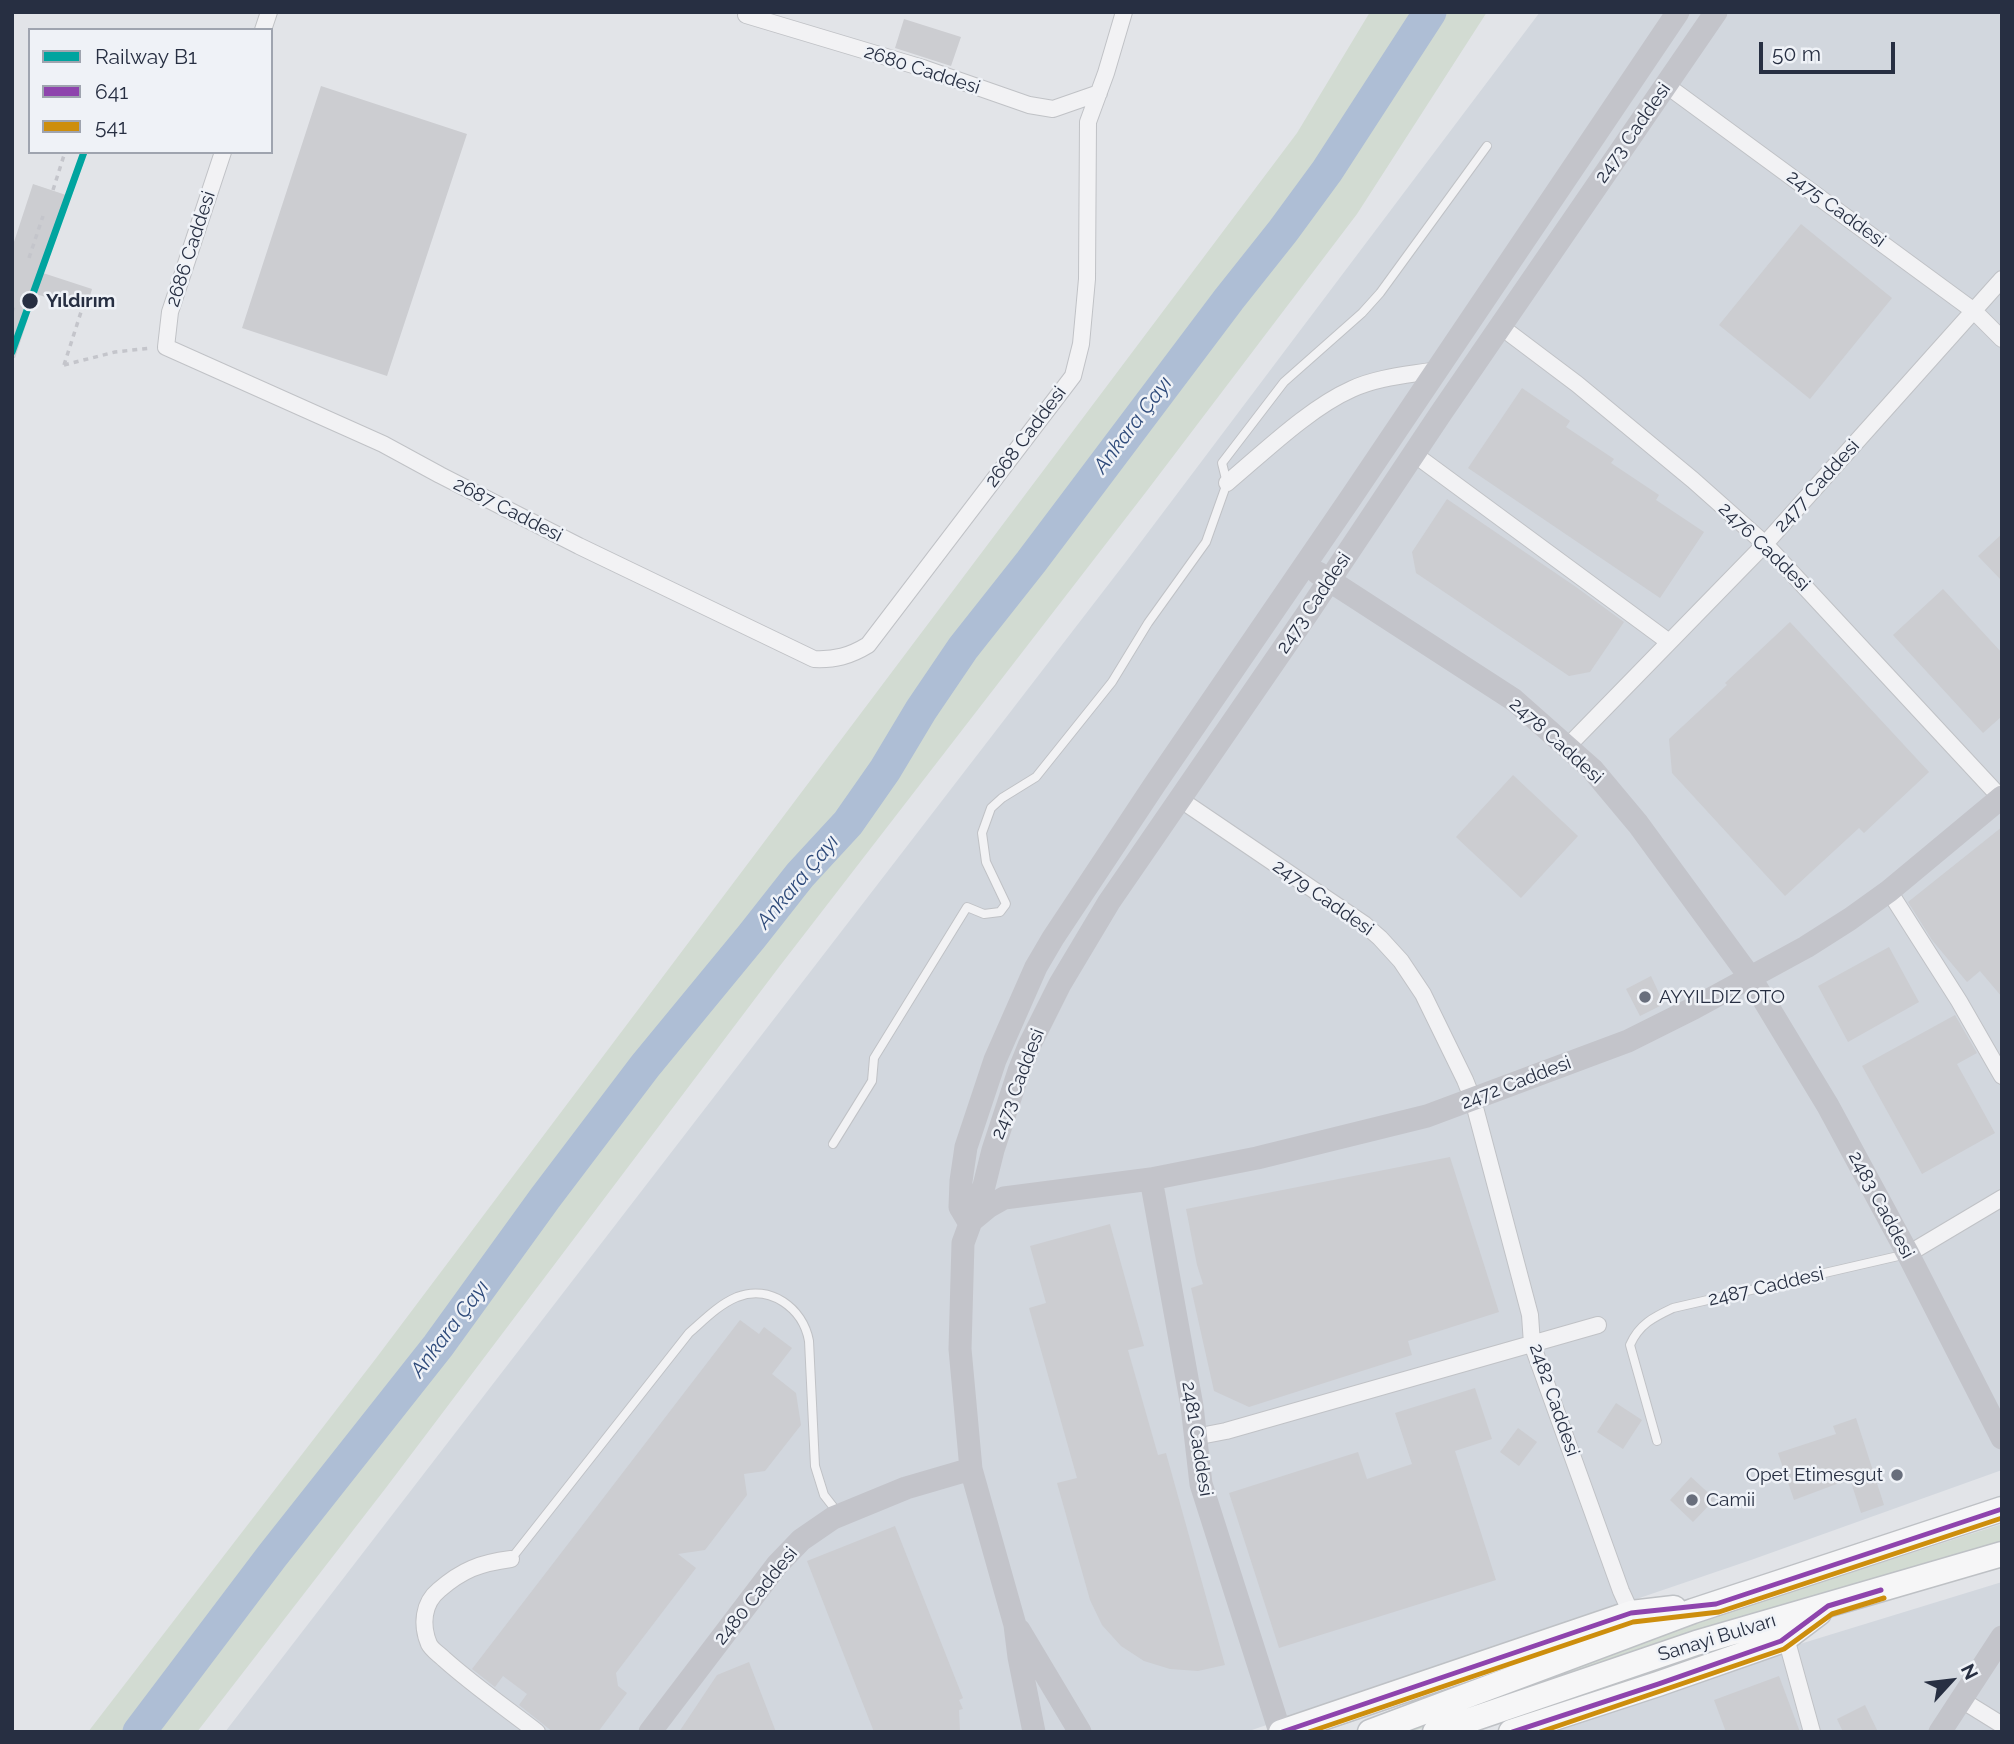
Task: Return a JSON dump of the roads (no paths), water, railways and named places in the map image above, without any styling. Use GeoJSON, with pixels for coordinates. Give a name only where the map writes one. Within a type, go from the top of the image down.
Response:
{"type":"FeatureCollection","features":[{"type":"Feature","properties":{"kind":"main road","name":"Sanayi Bulvarı"},"geometry":{"type":"LineString","coordinates":[[1370,1732],[1716,1604],[2002,1509]]}},
{"type":"Feature","properties":{"kind":"main road","name":"Sanayi Bulvarı"},"geometry":{"type":"LineString","coordinates":[[1435,1732],[1696,1643],[2002,1554]]}},
{"type":"Feature","properties":{"kind":"main road"},"geometry":{"type":"LineString","coordinates":[[1281,1732],[1631,1613],[1716,1604]]}},
{"type":"Feature","properties":{"kind":"main road"},"geometry":{"type":"LineString","coordinates":[[1527,1729],[1786,1638],[1828,1606]]}},
{"type":"Feature","properties":{"kind":"street","name":"2668 Caddesi"},"geometry":{"type":"LineString","coordinates":[[851,654],[868,645],[1073,376],[1081,344],[1087,279],[1088,122],[1124,12]]}},
{"type":"Feature","properties":{"kind":"street","name":"2473 Caddesi"},"geometry":{"type":"LineString","coordinates":[[969,1222],[960,1207],[966,1147],[995,1060],[1036,967],[1148,794],[1678,12]]}},
{"type":"Feature","properties":{"kind":"street","name":"2473 Caddesi"},"geometry":{"type":"LineString","coordinates":[[1034,1732],[1015,1625],[971,1469],[960,1349],[963,1243],[984,1186],[1019,1071],[1048,1006],[1110,902],[1716,12]]}},
{"type":"Feature","properties":{"kind":"street","name":"2680 Caddesi"},"geometry":{"type":"LineString","coordinates":[[746,15],[923,68],[1030,104],[1053,109],[1099,93]]}},
{"type":"Feature","properties":{"kind":"street","name":"2475 Caddesi"},"geometry":{"type":"LineString","coordinates":[[1666,85],[1974,311],[2002,339]]}},
{"type":"Feature","properties":{"kind":"street","name":"2686 Caddesi"},"geometry":{"type":"LineString","coordinates":[[166,347],[170,312],[222,154]]}},
{"type":"Feature","properties":{"kind":"street","name":"2477 Caddesi"},"geometry":{"type":"LineString","coordinates":[[1567,747],[1765,544],[2002,279]]}},
{"type":"Feature","properties":{"kind":"street","name":"2476 Caddesi"},"geometry":{"type":"LineString","coordinates":[[1500,326],[1577,384],[1765,544],[2000,803]]}},
{"type":"Feature","properties":{"kind":"street","name":"2687 Caddesi"},"geometry":{"type":"LineString","coordinates":[[166,347],[383,444],[579,546],[814,659],[833,660],[851,654]]}},
{"type":"Feature","properties":{"kind":"street"},"geometry":{"type":"LineString","coordinates":[[1227,483],[1296,425],[1337,396],[1380,380],[1436,370]]}},
{"type":"Feature","properties":{"kind":"street"},"geometry":{"type":"LineString","coordinates":[[1414,454],[1669,642]]}},
{"type":"Feature","properties":{"kind":"street","name":"2478 Caddesi"},"geometry":{"type":"LineString","coordinates":[[1305,565],[1514,700],[1592,769],[1638,824],[1750,977]]}},
{"type":"Feature","properties":{"kind":"street","name":"2479 Caddesi"},"geometry":{"type":"LineString","coordinates":[[1181,800],[1364,924],[1380,938],[1401,961],[1423,994],[1473,1100]]}},
{"type":"Feature","properties":{"kind":"street","name":"2472 Caddesi"},"geometry":{"type":"LineString","coordinates":[[969,1222],[1004,1198],[1151,1179],[1256,1158],[1427,1116],[1628,1041],[1805,947],[1850,919],[2000,803]]}},
{"type":"Feature","properties":{"kind":"street"},"geometry":{"type":"LineString","coordinates":[[1889,891],[1959,1001],[2002,1076]]}},
{"type":"Feature","properties":{"kind":"street","name":"2483 Caddesi"},"geometry":{"type":"LineString","coordinates":[[1750,977],[1828,1106],[1908,1254],[2002,1438]]}},
{"type":"Feature","properties":{"kind":"street","name":"2482 Caddesi"},"geometry":{"type":"LineString","coordinates":[[1473,1100],[1531,1315],[1532,1344],[1631,1613]]}},
{"type":"Feature","properties":{"kind":"street","name":"2481 Caddesi"},"geometry":{"type":"LineString","coordinates":[[1151,1179],[1192,1406],[1203,1491],[1281,1732]]}},
{"type":"Feature","properties":{"kind":"street","name":"2487 Caddesi"},"geometry":{"type":"LineString","coordinates":[[1908,1254],[2002,1198]]}},
{"type":"Feature","properties":{"kind":"street"},"geometry":{"type":"LineString","coordinates":[[1195,1437],[1226,1431],[1598,1325]]}},
{"type":"Feature","properties":{"kind":"street","name":"2480 Caddesi"},"geometry":{"type":"LineString","coordinates":[[650,1732],[777,1564],[801,1540],[833,1518],[906,1488],[971,1469]]}},
{"type":"Feature","properties":{"kind":"street"},"geometry":{"type":"LineString","coordinates":[[511,1559],[486,1562],[465,1571],[432,1595],[424,1618],[430,1646],[537,1732]]}},
{"type":"Feature","properties":{"kind":"street","name":"2473 Caddesi"},"geometry":{"type":"LineString","coordinates":[[1015,1625],[1075,1724]]}},
{"type":"Feature","properties":{"kind":"street"},"geometry":{"type":"LineString","coordinates":[[1940,1732],[2002,1637]]}},
{"type":"Feature","properties":{"kind":"street"},"geometry":{"type":"LineString","coordinates":[[1786,1638],[1812,1732]]}},
{"type":"Feature","properties":{"kind":"street"},"geometry":{"type":"LineString","coordinates":[[1960,1699],[2002,1725]]}},
{"type":"Feature","properties":{"kind":"street"},"geometry":{"type":"LineString","coordinates":[[1024,1732],[1028,1703]]}},
{"type":"Feature","properties":{"kind":"street"},"geometry":{"type":"LineString","coordinates":[[1075,1724],[1096,1732]]}},
{"type":"Feature","properties":{"kind":"lane"},"geometry":{"type":"LineString","coordinates":[[833,1144],[872,1081],[874,1058],[967,907],[984,914],[1000,912],[1006,904],[986,862],[982,833],[991,808],[1036,777],[1112,682],[1148,623],[1206,542],[1227,483],[1222,463],[1284,382],[1362,313],[1380,293],[1487,146]]}},
{"type":"Feature","properties":{"kind":"lane","name":"2487 Caddesi"},"geometry":{"type":"LineString","coordinates":[[1657,1441],[1630,1345],[1635,1333],[1651,1318],[1673,1308],[1908,1254]]}},
{"type":"Feature","properties":{"kind":"lane"},"geometry":{"type":"LineString","coordinates":[[511,1559],[689,1333],[715,1310],[748,1294],[760,1293],[782,1300],[804,1323],[809,1341],[814,1466],[824,1495],[840,1516]]}},
{"type":"Feature","properties":{"kind":"waterway","name":"Ankara Çayı"},"geometry":{"type":"LineString","coordinates":[[139,1732],[272,1556],[438,1346],[645,1066],[800,875],[848,823],[963,648],[1327,171],[1430,12]]}},
{"type":"Feature","properties":{"kind":"rail line","name":"B1"},"geometry":{"type":"LineString","coordinates":[[12,352],[83,154]]}},
{"type":"Feature","properties":{"kind":"place","name":"Yıldırım"},"geometry":{"type":"Point","coordinates":[30,301]}},
{"type":"Feature","properties":{"kind":"place","name":"AYYILDIZ OTO"},"geometry":{"type":"Point","coordinates":[1645,997]}},
{"type":"Feature","properties":{"kind":"place","name":"Opet Etimesgut"},"geometry":{"type":"Point","coordinates":[1897,1475]}},
{"type":"Feature","properties":{"kind":"place","name":"Camii"},"geometry":{"type":"Point","coordinates":[1692,1500]}}]}
